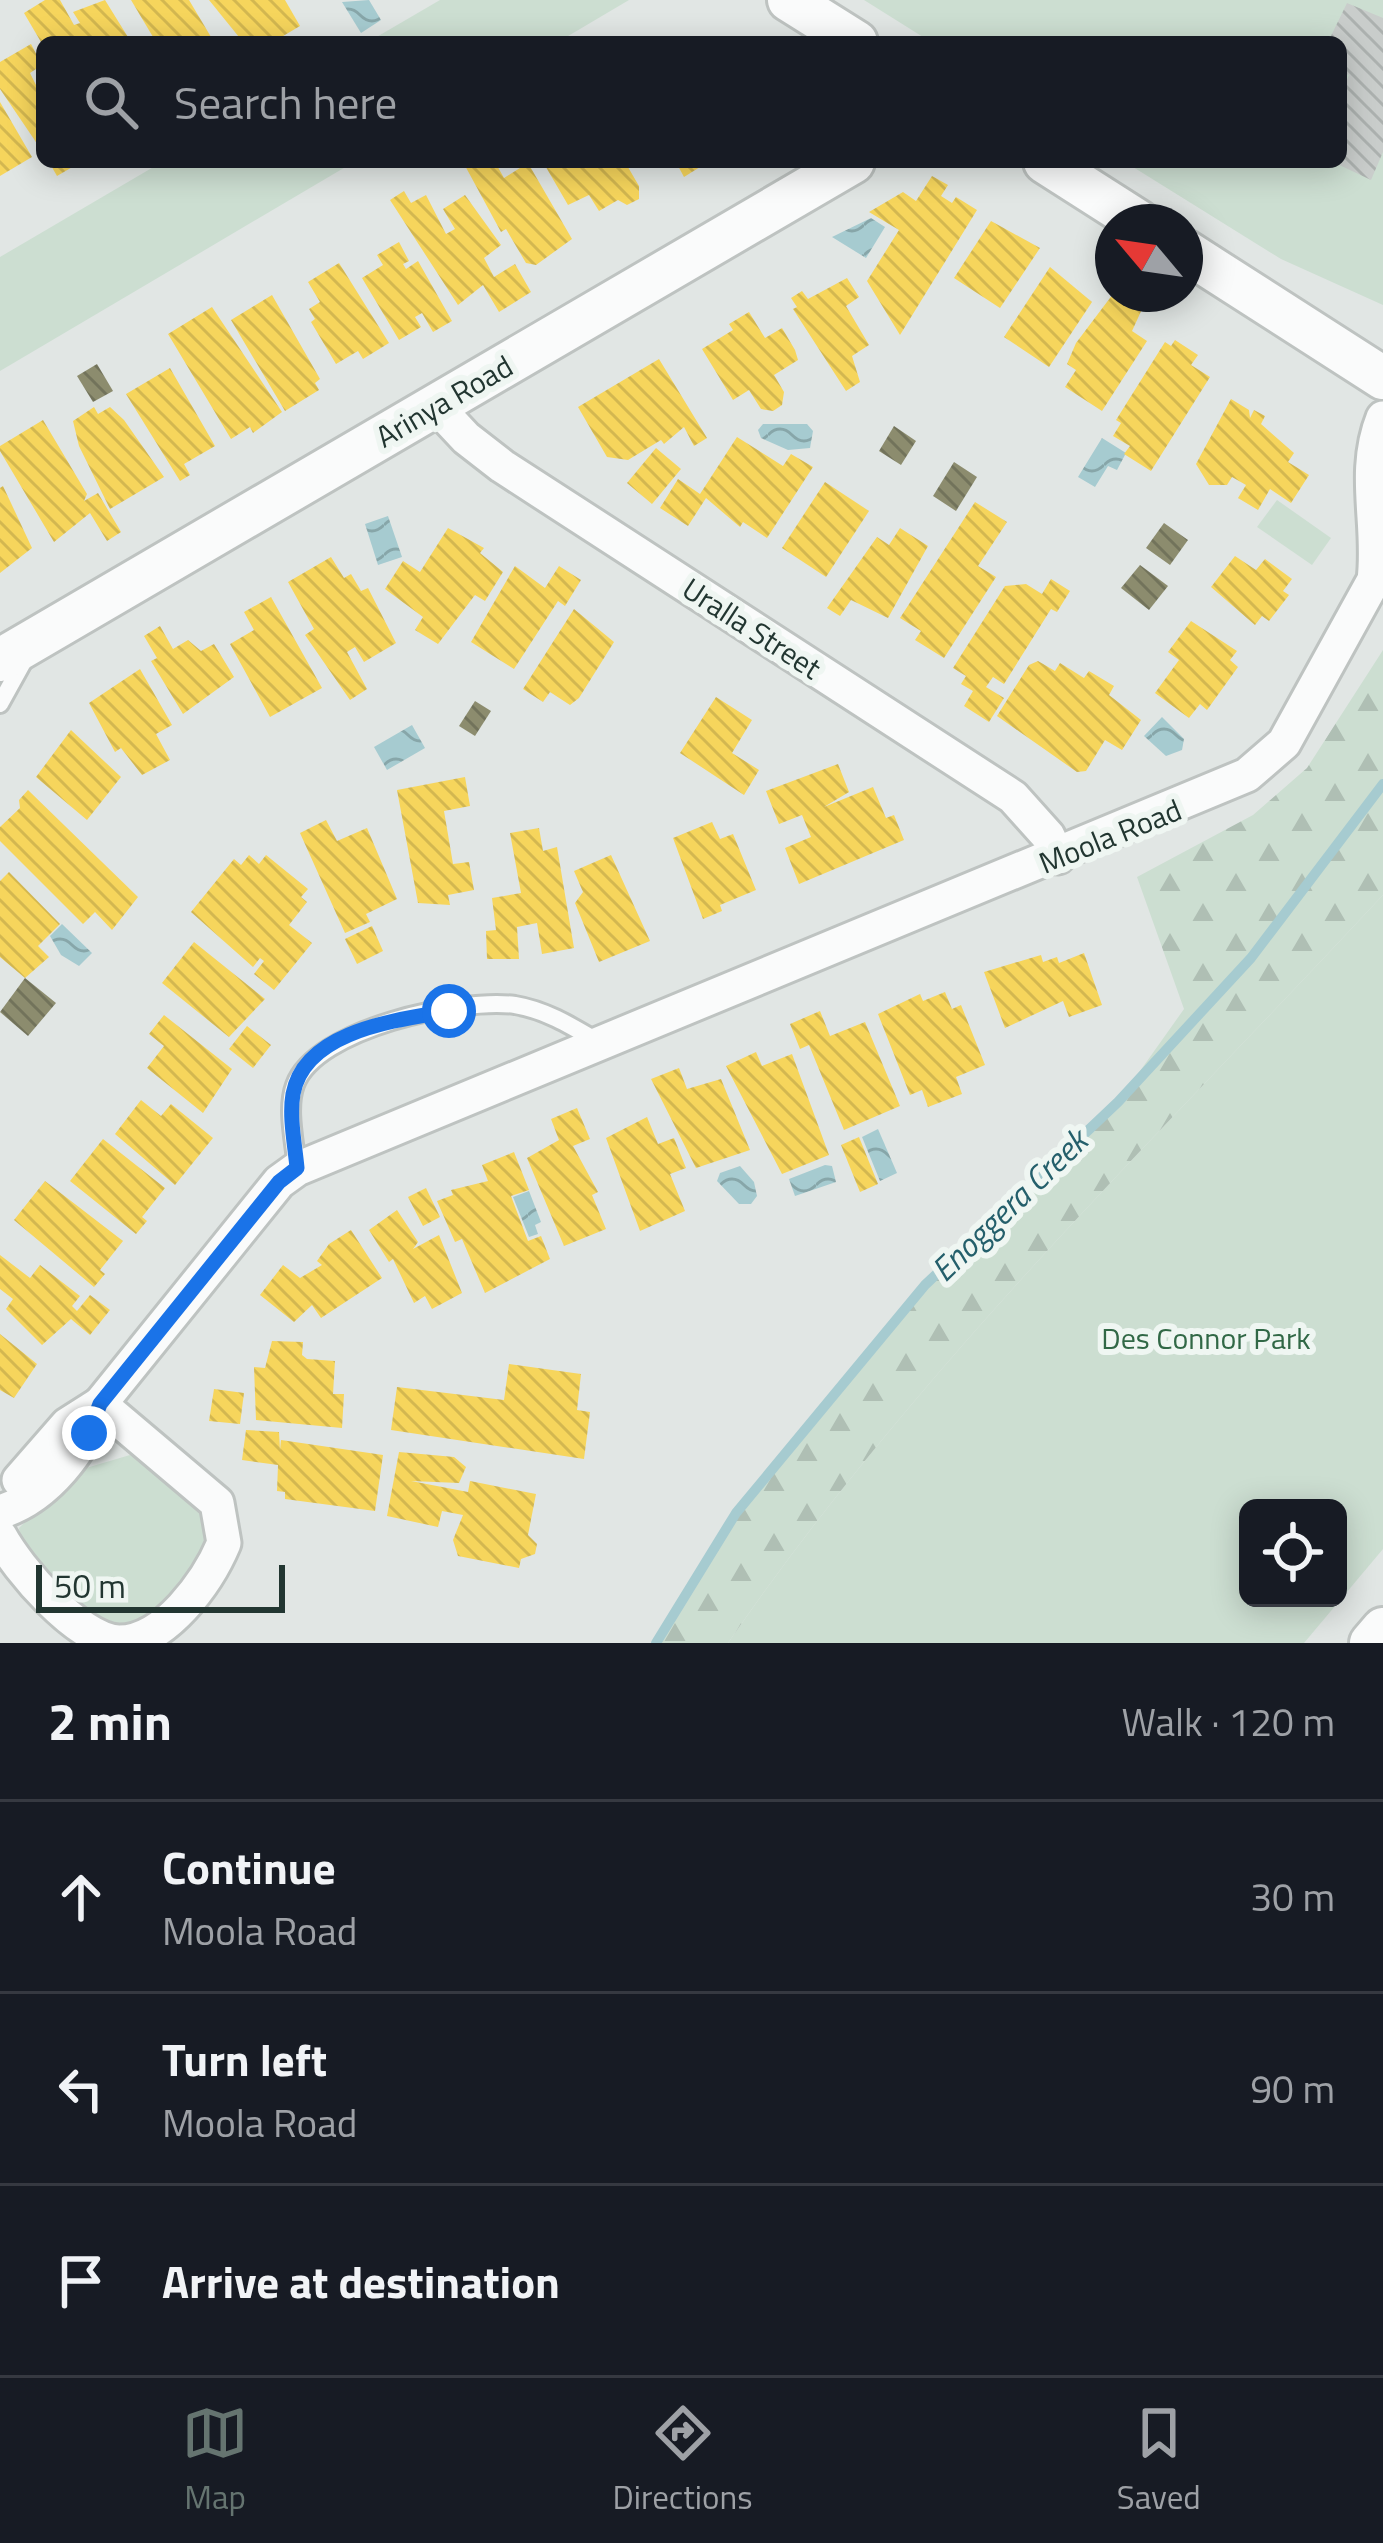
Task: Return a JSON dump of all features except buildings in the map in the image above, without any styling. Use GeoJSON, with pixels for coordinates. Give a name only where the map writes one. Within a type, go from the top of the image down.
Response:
{"type":"FeatureCollection","features":[{"type":"Feature","properties":{"kind":"street"},"geometry":{"type":"LineString","coordinates":[[789,0],[846,36]]}},
{"type":"Feature","properties":{"kind":"street","name":"Arinya Road"},"geometry":{"type":"LineString","coordinates":[[17,650],[843,168]]}},
{"type":"Feature","properties":{"kind":"street"},"geometry":{"type":"LineString","coordinates":[[1054,168],[1111,204]]}},
{"type":"Feature","properties":{"kind":"street"},"geometry":{"type":"LineString","coordinates":[[1203,263],[1383,378]]}},
{"type":"Feature","properties":{"kind":"street","name":"Uralla Street"},"geometry":{"type":"LineString","coordinates":[[436,406],[502,466],[1013,797],[1048,836],[1058,857]]}},
{"type":"Feature","properties":{"kind":"street","name":"Moola Road"},"geometry":{"type":"LineString","coordinates":[[0,1512],[19,1506],[51,1478],[89,1433],[100,1404],[279,1182],[297,1168],[1217,792],[1284,743],[1374,580],[1377,553],[1370,462],[1383,418]]}},
{"type":"Feature","properties":{"kind":"street"},"geometry":{"type":"LineString","coordinates":[[0,1536],[49,1599],[105,1638],[139,1640],[162,1626],[192,1595],[224,1543],[218,1503],[100,1404]]}},
{"type":"Feature","properties":{"kind":"street","name":"Moola Road"},"geometry":{"type":"LineString","coordinates":[[0,1490],[22,1478],[67,1425],[100,1404]]}},
{"type":"Feature","properties":{"kind":"street"},"geometry":{"type":"LineString","coordinates":[[1371,1643],[1383,1629]]}},
{"type":"Feature","properties":{"kind":"lane","name":"Arinya Road"},"geometry":{"type":"LineString","coordinates":[[0,704],[17,650]]}},
{"type":"Feature","properties":{"kind":"lane"},"geometry":{"type":"LineString","coordinates":[[297,1168],[294,1089],[314,1056],[347,1037],[392,1022],[496,1004],[546,1014],[600,1043]]}},
{"type":"Feature","properties":{"kind":"green space"},"geometry":{"type":"Polygon","coordinates":[[[440,0],[629,0],[568,36],[378,36],[440,0]]]}},
{"type":"Feature","properties":{"kind":"green space"},"geometry":{"type":"Polygon","coordinates":[[[864,0],[1383,0],[1383,305],[1281,259],[1203,210],[1203,204],[1193,204],[1135,168],[1347,168],[1347,36],[921,36],[864,0]]]}},
{"type":"Feature","properties":{"kind":"green space"},"geometry":{"type":"Polygon","coordinates":[[[152,168],[344,168],[0,371],[0,257],[152,168]]]}},
{"type":"Feature","properties":{"kind":"green space"},"geometry":{"type":"Polygon","coordinates":[[[1277,500],[1331,538],[1312,565],[1257,527],[1277,500]]]}},
{"type":"Feature","properties":{"kind":"green space"},"geometry":{"type":"Polygon","coordinates":[[[1383,650],[1383,895],[959,1350],[878,1444],[728,1643],[656,1643],[736,1513],[925,1285],[1118,1102],[1184,1009],[1137,877],[1253,815],[1307,768],[1383,650]]]}},
{"type":"Feature","properties":{"kind":"green space","name":"Des Connor Park"},"geometry":{"type":"Polygon","coordinates":[[[1383,895],[1383,1549],[1347,1592],[1347,1499],[1239,1499],[1239,1607],[1334,1607],[1304,1643],[728,1643],[878,1444],[1126,1166],[1383,895]]]}},
{"type":"Feature","properties":{"kind":"green space"},"geometry":{"type":"Polygon","coordinates":[[[130,1455],[140,1457],[190,1496],[202,1511],[207,1529],[197,1568],[168,1604],[131,1624],[113,1624],[88,1612],[59,1587],[32,1557],[19,1528],[76,1471],[130,1455]]]}},
{"type":"Feature","properties":{"kind":"water"},"geometry":{"type":"Polygon","coordinates":[[[369,0],[381,20],[361,33],[342,2],[369,0]]]}},
{"type":"Feature","properties":{"kind":"water"},"geometry":{"type":"Polygon","coordinates":[[[871,218],[885,227],[866,258],[832,237],[871,218]]]}},
{"type":"Feature","properties":{"kind":"water"},"geometry":{"type":"Polygon","coordinates":[[[763,424],[807,424],[813,431],[810,448],[788,450],[761,438],[758,430],[763,424]]]}},
{"type":"Feature","properties":{"kind":"water"},"geometry":{"type":"Polygon","coordinates":[[[1102,438],[1126,453],[1117,470],[1108,466],[1095,487],[1078,477],[1102,438]]]}},
{"type":"Feature","properties":{"kind":"water"},"geometry":{"type":"Polygon","coordinates":[[[388,516],[402,557],[378,565],[365,524],[388,516]]]}},
{"type":"Feature","properties":{"kind":"water"},"geometry":{"type":"Polygon","coordinates":[[[1162,717],[1184,739],[1182,750],[1166,756],[1144,736],[1162,717]]]}},
{"type":"Feature","properties":{"kind":"water"},"geometry":{"type":"Polygon","coordinates":[[[412,725],[425,748],[387,770],[374,747],[412,725]]]}},
{"type":"Feature","properties":{"kind":"water"},"geometry":{"type":"Polygon","coordinates":[[[62,924],[92,953],[79,966],[61,955],[50,936],[62,924]]]}},
{"type":"Feature","properties":{"kind":"water"},"geometry":{"type":"Polygon","coordinates":[[[878,1129],[897,1173],[880,1181],[862,1137],[878,1129]]]}},
{"type":"Feature","properties":{"kind":"water"},"geometry":{"type":"Polygon","coordinates":[[[740,1166],[754,1182],[757,1196],[751,1204],[739,1204],[717,1181],[720,1173],[740,1166]]]}},
{"type":"Feature","properties":{"kind":"water"},"geometry":{"type":"Polygon","coordinates":[[[832,1166],[836,1182],[795,1196],[789,1179],[832,1166]]]}},
{"type":"Feature","properties":{"kind":"water"},"geometry":{"type":"Polygon","coordinates":[[[529,1191],[541,1222],[535,1225],[538,1234],[529,1237],[513,1197],[529,1191]]]}},
{"type":"Feature","properties":{"kind":"waterway","name":"Enoggera Creek"},"geometry":{"type":"LineString","coordinates":[[656,1643],[736,1513],[925,1285],[1118,1102],[1251,958],[1383,784]]}},
{"type":"Feature","properties":{"kind":"route"},"geometry":{"type":"LineString","coordinates":[[89,1433],[100,1404],[279,1182],[297,1168],[292,1096],[308,1063],[328,1047],[361,1032],[449,1011]]}}]}
